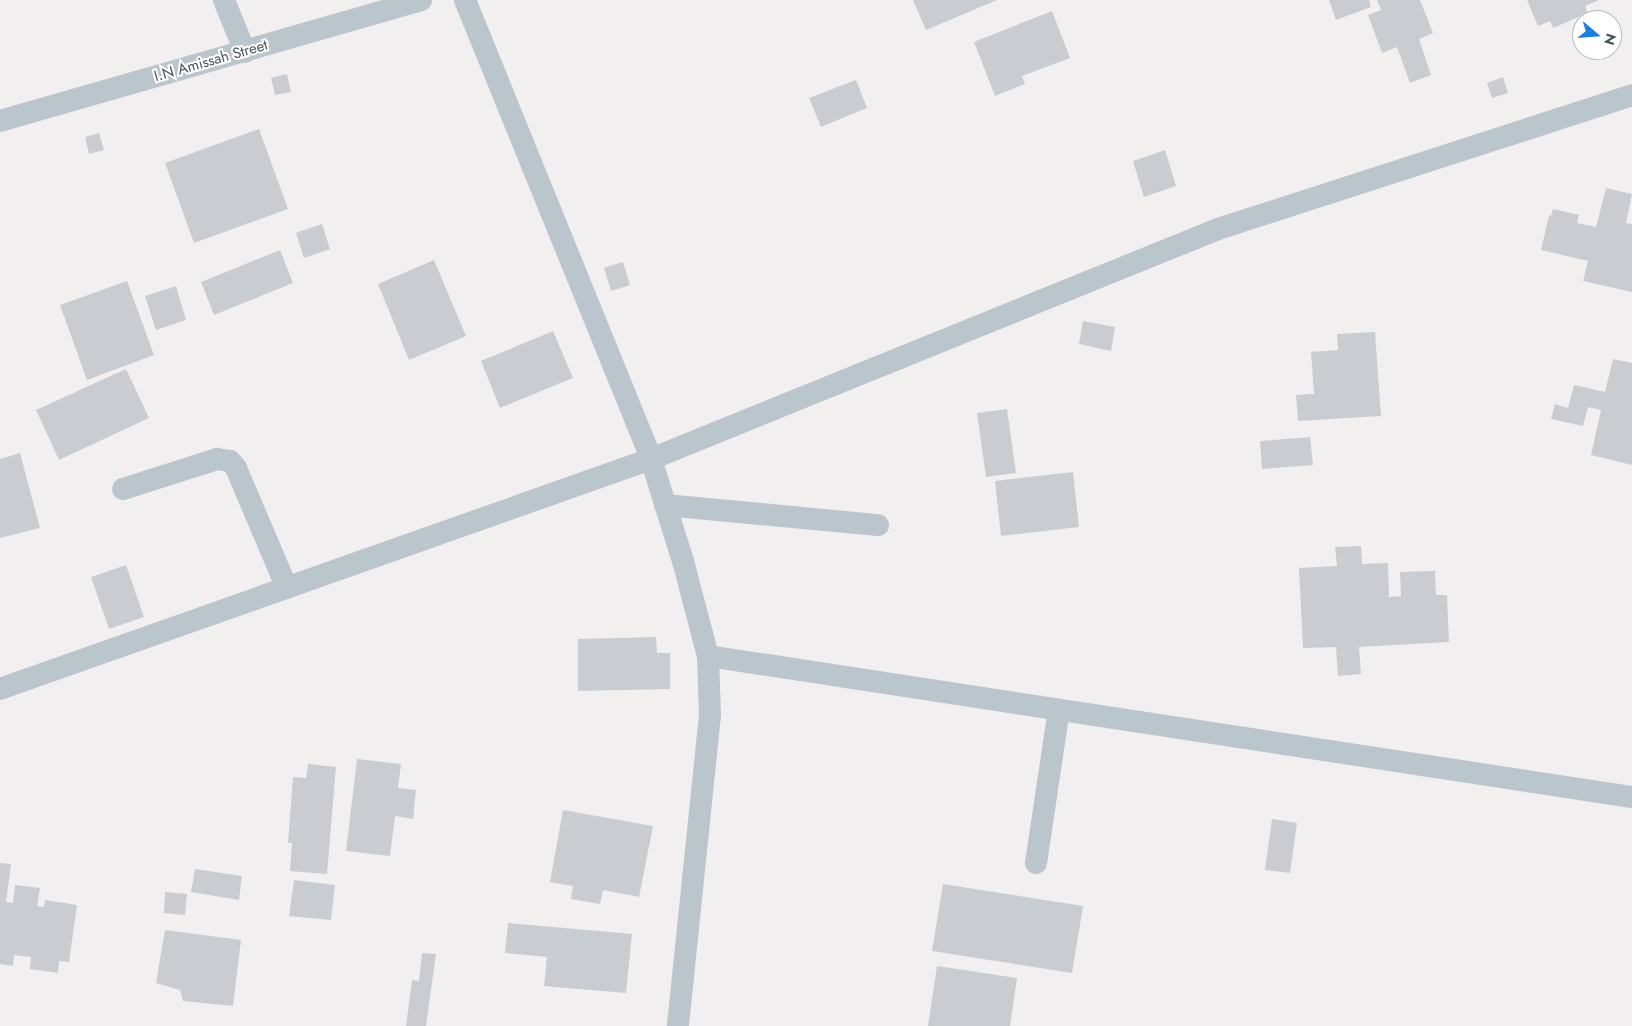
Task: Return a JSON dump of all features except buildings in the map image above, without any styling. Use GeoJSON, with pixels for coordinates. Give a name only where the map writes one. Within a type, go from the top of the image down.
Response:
{"type":"FeatureCollection","features":[{"type":"Feature","properties":{"kind":"street"},"geometry":{"type":"LineString","coordinates":[[224,0],[245,52]]}},
{"type":"Feature","properties":{"kind":"street","name":"I.N Amissah Street"},"geometry":{"type":"LineString","coordinates":[[0,122],[421,0]]}},
{"type":"Feature","properties":{"kind":"street"},"geometry":{"type":"LineString","coordinates":[[464,0],[651,459],[708,656],[710,715],[678,1026]]}},
{"type":"Feature","properties":{"kind":"street"},"geometry":{"type":"LineString","coordinates":[[0,689],[651,459],[1218,229],[1632,95]]}},
{"type":"Feature","properties":{"kind":"street"},"geometry":{"type":"LineString","coordinates":[[123,489],[217,458],[230,461],[236,468],[287,588]]}},
{"type":"Feature","properties":{"kind":"street"},"geometry":{"type":"LineString","coordinates":[[665,505],[878,524]]}},
{"type":"Feature","properties":{"kind":"street"},"geometry":{"type":"LineString","coordinates":[[708,656],[1632,797]]}},
{"type":"Feature","properties":{"kind":"street"},"geometry":{"type":"LineString","coordinates":[[1036,863],[1059,710]]}}]}
